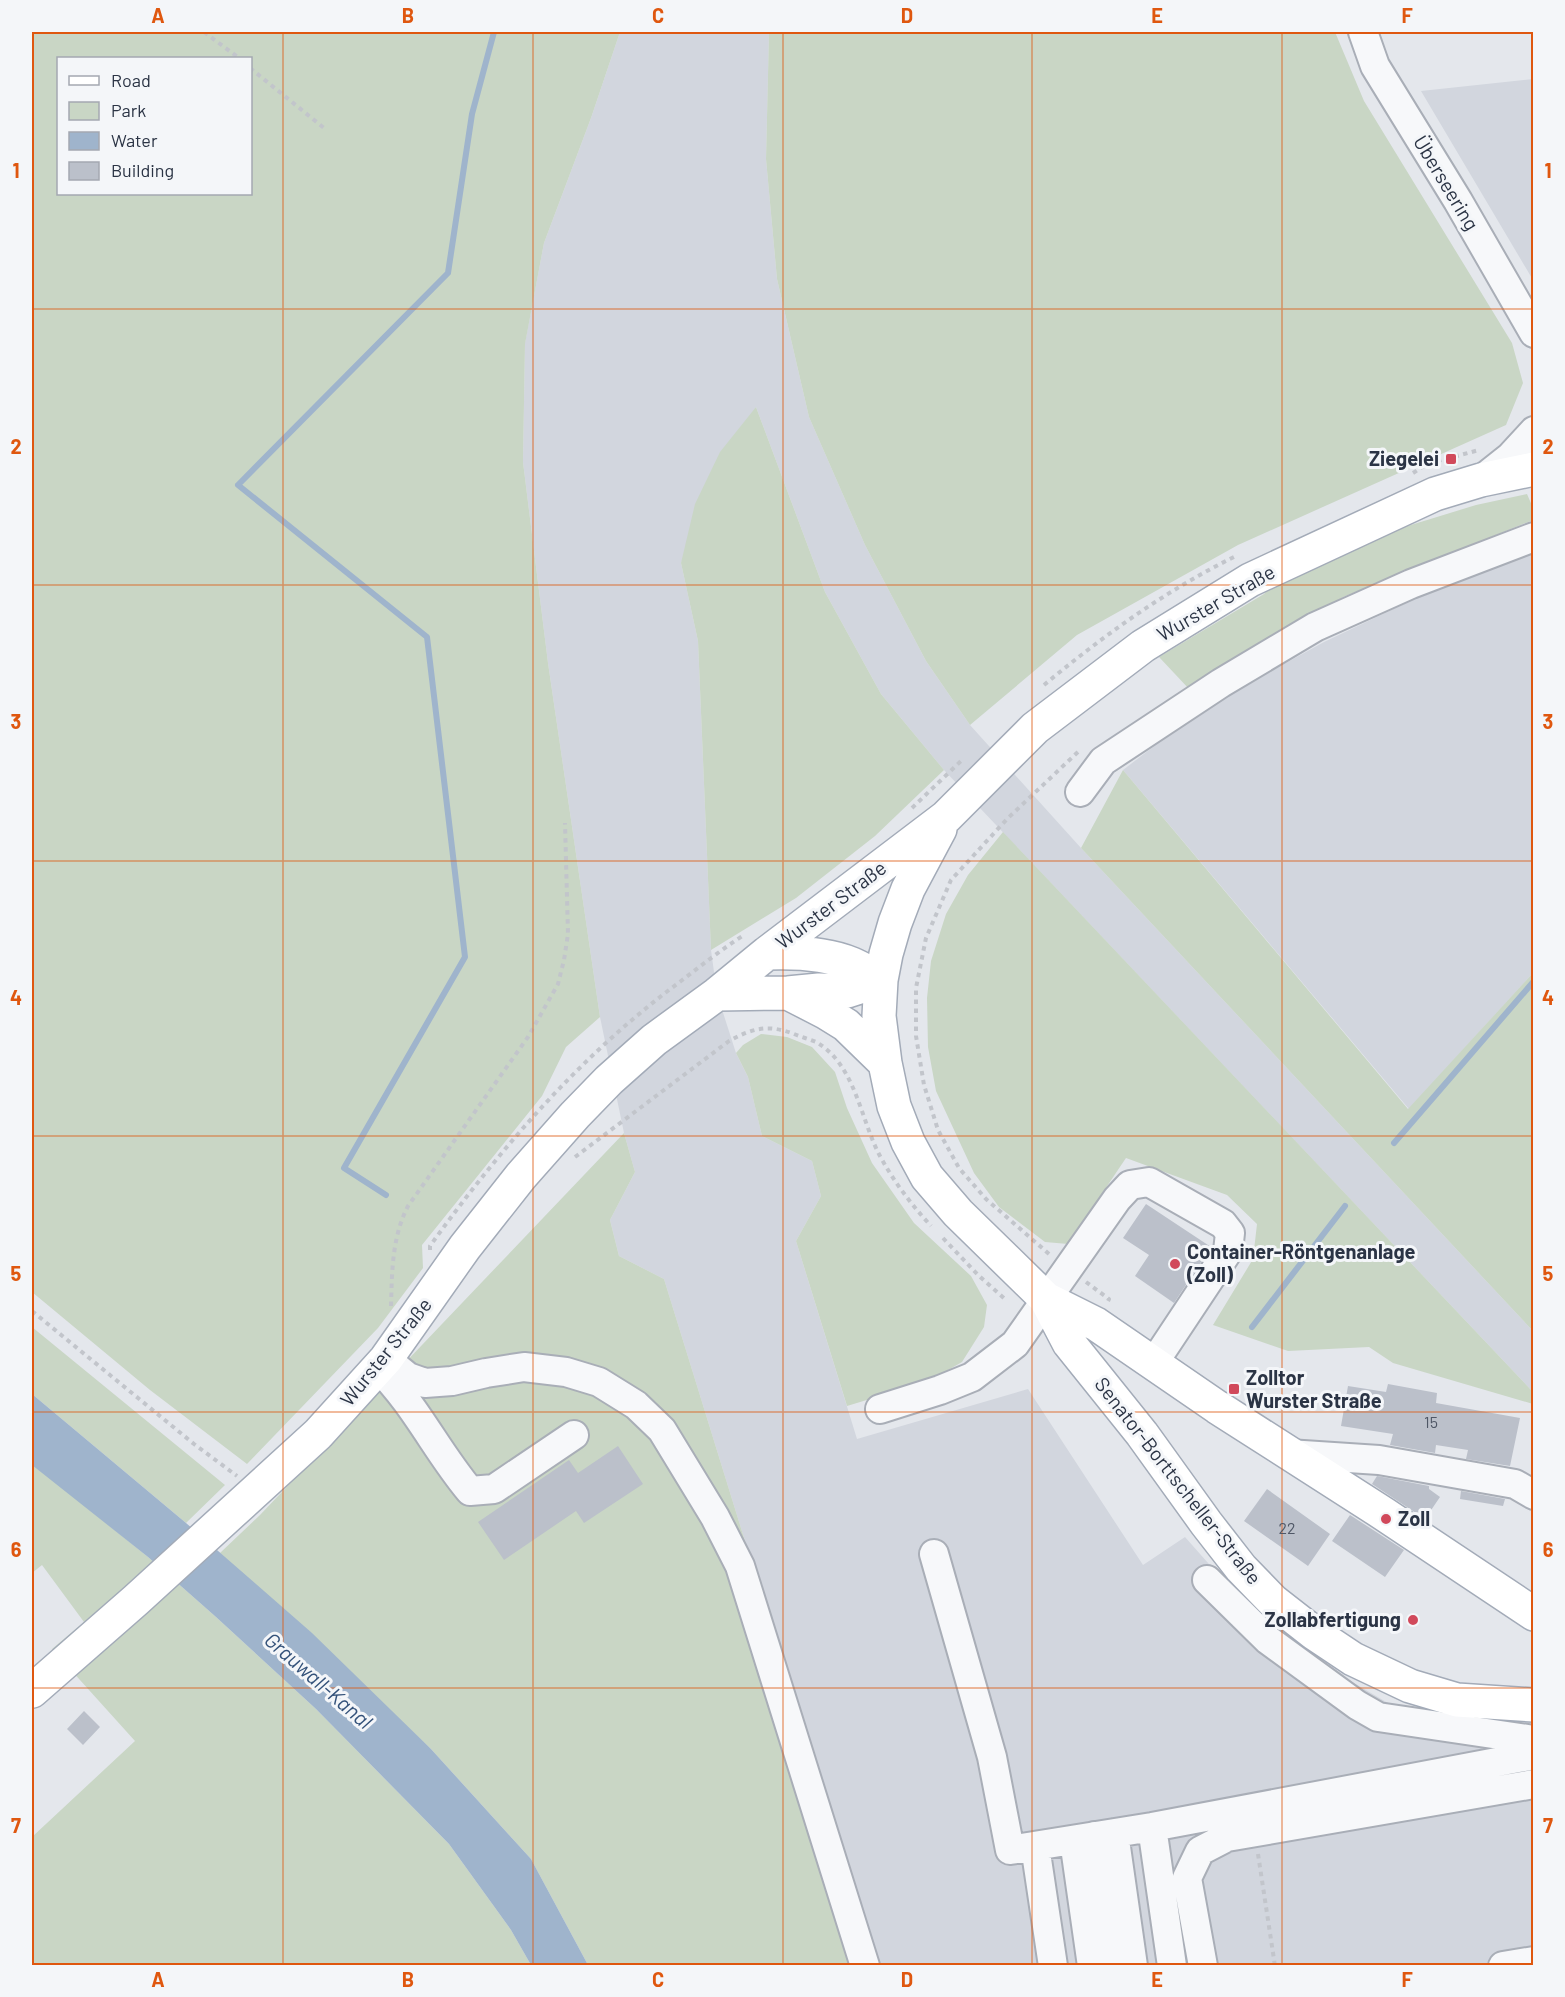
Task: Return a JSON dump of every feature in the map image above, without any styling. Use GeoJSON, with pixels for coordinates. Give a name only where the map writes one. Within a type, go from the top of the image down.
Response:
{"type":"FeatureCollection","features":[{"type":"Feature","properties":{"kind":"main road","name":"Wurster Straße"},"geometry":{"type":"LineString","coordinates":[[32,1691],[136,1600],[318,1434],[389,1354],[465,1247],[521,1176],[575,1115],[654,1040],[946,817],[1035,728],[1153,640],[1250,580],[1435,494],[1481,480],[1533,469]]}},
{"type":"Feature","properties":{"kind":"main road","name":"Wurster Straße"},"geometry":{"type":"LineString","coordinates":[[881,980],[886,954],[908,889],[946,817]]}},
{"type":"Feature","properties":{"kind":"main road"},"geometry":{"type":"LineString","coordinates":[[767,953],[788,952],[826,957],[852,964],[881,980]]}},
{"type":"Feature","properties":{"kind":"main road"},"geometry":{"type":"LineString","coordinates":[[717,994],[846,991],[881,980]]}},
{"type":"Feature","properties":{"kind":"main road","name":"Senator-Borttscheller-Straße"},"geometry":{"type":"LineString","coordinates":[[881,980],[879,1016],[885,1063],[898,1115],[908,1142],[927,1177],[1038,1310],[1069,1343],[1142,1434],[1234,1559],[1273,1601],[1314,1633],[1353,1659],[1410,1686],[1457,1700],[1533,1705]]}},
{"type":"Feature","properties":{"kind":"main road"},"geometry":{"type":"LineString","coordinates":[[788,993],[846,1025],[885,1063]]}},
{"type":"Feature","properties":{"kind":"main road","name":"Senator-Borttscheller-Straße"},"geometry":{"type":"LineString","coordinates":[[1038,1310],[1096,1323],[1288,1454],[1384,1514],[1533,1614]]}},
{"type":"Feature","properties":{"kind":"street","name":"Überseering"},"geometry":{"type":"LineString","coordinates":[[1363,32],[1375,66],[1458,201],[1533,333]]}},
{"type":"Feature","properties":{"kind":"street"},"geometry":{"type":"LineString","coordinates":[[1481,480],[1510,456],[1533,431]]}},
{"type":"Feature","properties":{"kind":"street"},"geometry":{"type":"LineString","coordinates":[[1080,792],[1103,761],[1221,683],[1315,627],[1449,569],[1533,537]]}},
{"type":"Feature","properties":{"kind":"street"},"geometry":{"type":"LineString","coordinates":[[880,1409],[972,1377],[1015,1344],[1118,1199],[1130,1185],[1149,1182],[1223,1224],[1230,1233],[1228,1251],[1154,1364]]}},
{"type":"Feature","properties":{"kind":"street"},"geometry":{"type":"LineString","coordinates":[[389,1354],[390,1380],[424,1426],[454,1473],[470,1491],[494,1489],[574,1435]]}},
{"type":"Feature","properties":{"kind":"street"},"geometry":{"type":"LineString","coordinates":[[389,1354],[408,1377],[425,1383],[452,1381],[486,1372],[524,1367],[566,1372],[599,1382],[636,1405],[662,1430],[715,1517],[740,1566],[865,1965]]}},
{"type":"Feature","properties":{"kind":"street"},"geometry":{"type":"LineString","coordinates":[[1288,1454],[1379,1460],[1515,1484],[1533,1495]]}},
{"type":"Feature","properties":{"kind":"street"},"geometry":{"type":"LineString","coordinates":[[934,1554],[992,1757],[1084,1838],[1172,1965]]}},
{"type":"Feature","properties":{"kind":"street"},"geometry":{"type":"LineString","coordinates":[[1207,1580],[1268,1640],[1378,1717],[1533,1740]]}},
{"type":"Feature","properties":{"kind":"street"},"geometry":{"type":"LineString","coordinates":[[1084,1838],[1533,1755]]}},
{"type":"Feature","properties":{"kind":"street"},"geometry":{"type":"LineString","coordinates":[[1203,1965],[1187,1878],[1200,1851],[1227,1837],[1533,1784]]}},
{"type":"Feature","properties":{"kind":"street"},"geometry":{"type":"LineString","coordinates":[[1053,1965],[1084,1838]]}},
{"type":"Feature","properties":{"kind":"street"},"geometry":{"type":"LineString","coordinates":[[1073,1965],[1084,1838]]}},
{"type":"Feature","properties":{"kind":"street"},"geometry":{"type":"LineString","coordinates":[[1084,1838],[1092,1965]]}},
{"type":"Feature","properties":{"kind":"street"},"geometry":{"type":"LineString","coordinates":[[1084,1838],[1113,1965]]}},
{"type":"Feature","properties":{"kind":"street"},"geometry":{"type":"LineString","coordinates":[[1084,1838],[1133,1965]]}},
{"type":"Feature","properties":{"kind":"street"},"geometry":{"type":"LineString","coordinates":[[1084,1838],[1154,1965]]}},
{"type":"Feature","properties":{"kind":"street"},"geometry":{"type":"LineString","coordinates":[[1503,1965],[1533,1961]]}},
{"type":"Feature","properties":{"kind":"path"},"geometry":{"type":"LineString","coordinates":[[204,32],[237,57]]}},
{"type":"Feature","properties":{"kind":"path"},"geometry":{"type":"LineString","coordinates":[[252,70],[324,128]]}},
{"type":"Feature","properties":{"kind":"path"},"geometry":{"type":"LineString","coordinates":[[1086,747],[1076,753],[1007,819],[951,880],[926,938],[916,988],[917,1046],[924,1085],[938,1130],[959,1168],[986,1199],[1017,1227],[1109,1299],[1096,1323]]}},
{"type":"Feature","properties":{"kind":"path"},"geometry":{"type":"LineString","coordinates":[[389,1354],[392,1324],[392,1265],[399,1224],[408,1206],[528,1037],[558,984],[568,934],[565,823]]}},
{"type":"Feature","properties":{"kind":"path"},"geometry":{"type":"LineString","coordinates":[[568,1165],[574,1157],[729,1041],[745,1032],[768,1027],[787,1032],[816,1042],[833,1057],[846,1074],[879,1156],[907,1200],[978,1275],[1038,1310]]}},
{"type":"Feature","properties":{"kind":"path"},"geometry":{"type":"LineString","coordinates":[[32,1311],[194,1444],[243,1481],[243,1503]]}},
{"type":"Feature","properties":{"kind":"path"},"geometry":{"type":"LineString","coordinates":[[1255,1833],[1275,1965]]}},
{"type":"Feature","properties":{"kind":"shaded area"},"geometry":{"type":"Polygon","coordinates":[[[620,32],[769,32],[766,159],[777,279],[809,417],[865,545],[926,661],[970,725],[1081,848],[1533,1331],[1533,1392],[944,770],[881,694],[825,592],[756,407],[681,563],[698,641],[711,950],[717,994],[736,1053],[748,1077],[762,1136],[812,1161],[821,1196],[796,1241],[857,1439],[1028,1389],[1143,1565],[1185,1537],[1255,1616],[1296,1649],[1388,1703],[1421,1713],[1533,1729],[1533,1965],[876,1965],[664,1279],[619,1256],[610,1220],[635,1172],[624,1133],[600,1017],[548,663],[523,462],[525,343],[544,243],[591,118],[620,32]]]}},
{"type":"Feature","properties":{"kind":"shaded area"},"geometry":{"type":"Polygon","coordinates":[[[1534,79],[1533,280],[1421,91],[1534,79]]]}},
{"type":"Feature","properties":{"kind":"shaded area"},"geometry":{"type":"Polygon","coordinates":[[[1533,552],[1533,973],[1409,1109],[1123,770],[1183,724],[1230,694],[1324,642],[1440,587],[1533,552]]]}},
{"type":"Feature","properties":{"kind":"green space"},"geometry":{"type":"Polygon","coordinates":[[[32,32],[620,32],[591,118],[544,243],[525,344],[523,462],[548,663],[600,1017],[566,1047],[542,1096],[422,1245],[423,1268],[378,1328],[247,1464],[150,1390],[32,1292],[32,32]]]}},
{"type":"Feature","properties":{"kind":"green space"},"geometry":{"type":"Polygon","coordinates":[[[769,32],[1335,32],[1364,101],[1512,343],[1523,383],[1506,425],[1238,545],[1077,635],[970,725],[926,661],[865,545],[809,417],[777,279],[766,159],[769,32]]]}},
{"type":"Feature","properties":{"kind":"green space"},"geometry":{"type":"Polygon","coordinates":[[[756,407],[825,592],[881,694],[944,770],[875,836],[796,898],[711,950],[698,641],[681,563],[695,504],[720,452],[756,407]]]}},
{"type":"Feature","properties":{"kind":"green space"},"geometry":{"type":"Polygon","coordinates":[[[1527,494],[1533,508],[1533,520],[1343,597],[1276,635],[1190,690],[1159,657],[1264,594],[1274,583],[1362,540],[1476,505],[1527,494]]]}},
{"type":"Feature","properties":{"kind":"green space"},"geometry":{"type":"Polygon","coordinates":[[[1123,770],[1408,1109],[1533,973],[1533,1331],[1081,848],[1123,770]]]}},
{"type":"Feature","properties":{"kind":"green space"},"geometry":{"type":"Polygon","coordinates":[[[1003,832],[1533,1392],[1533,1404],[1393,1363],[1369,1347],[1288,1351],[1213,1325],[1253,1259],[1257,1224],[1227,1195],[1126,1158],[1068,1244],[1045,1242],[999,1207],[974,1173],[936,1091],[928,1047],[927,998],[931,961],[946,914],[968,875],[1003,832]]]}},
{"type":"Feature","properties":{"kind":"green space"},"geometry":{"type":"Polygon","coordinates":[[[761,1034],[787,1037],[812,1047],[835,1072],[847,1108],[872,1163],[914,1223],[971,1276],[987,1305],[984,1327],[962,1362],[929,1381],[847,1406],[796,1241],[821,1196],[812,1161],[762,1136],[748,1077],[736,1053],[743,1045],[761,1034]]]}},
{"type":"Feature","properties":{"kind":"green space"},"geometry":{"type":"Polygon","coordinates":[[[624,1133],[635,1172],[610,1220],[619,1256],[664,1279],[876,1965],[588,1965],[531,1859],[431,1749],[220,1553],[260,1515],[624,1133]]]}},
{"type":"Feature","properties":{"kind":"green space"},"geometry":{"type":"Polygon","coordinates":[[[32,1327],[225,1485],[186,1523],[32,1394],[32,1327]]]}},
{"type":"Feature","properties":{"kind":"green space"},"geometry":{"type":"Polygon","coordinates":[[[32,1463],[148,1557],[316,1709],[449,1844],[511,1930],[531,1965],[32,1965],[32,1837],[135,1741],[52,1649],[84,1622],[42,1565],[32,1573],[32,1463]]]}},
{"type":"Feature","properties":{"kind":"water","name":"Grauwall-Kanal"},"geometry":{"type":"Polygon","coordinates":[[[32,1394],[186,1523],[312,1633],[431,1749],[531,1859],[588,1965],[531,1965],[511,1930],[449,1844],[316,1709],[148,1557],[32,1465],[32,1394]]]}},
{"type":"Feature","properties":{"kind":"building","name":"Container-Röntgenanlage (Zoll)"},"geometry":{"type":"Polygon","coordinates":[[[1146,1204],[1211,1247],[1174,1303],[1135,1276],[1149,1255],[1123,1238],[1146,1204]]]}},
{"type":"Feature","properties":{"kind":"building"},"geometry":{"type":"Polygon","coordinates":[[[1388,1384],[1437,1393],[1436,1403],[1520,1418],[1510,1466],[1466,1459],[1468,1450],[1436,1445],[1435,1453],[1390,1445],[1393,1434],[1341,1426],[1348,1386],[1386,1392],[1388,1384]]]}},
{"type":"Feature","properties":{"kind":"building"},"geometry":{"type":"Polygon","coordinates":[[[618,1446],[643,1484],[584,1523],[576,1511],[504,1560],[478,1522],[569,1460],[578,1473],[618,1446]]]}},
{"type":"Feature","properties":{"kind":"building"},"geometry":{"type":"Polygon","coordinates":[[[1377,1476],[1429,1486],[1429,1489],[1440,1497],[1425,1519],[1372,1484],[1377,1476]]]}},
{"type":"Feature","properties":{"kind":"building"},"geometry":{"type":"Polygon","coordinates":[[[1267,1489],[1330,1534],[1308,1566],[1244,1521],[1267,1489]]]}},
{"type":"Feature","properties":{"kind":"building"},"geometry":{"type":"Polygon","coordinates":[[[1461,1491],[1505,1499],[1503,1506],[1460,1499],[1461,1491]]]}},
{"type":"Feature","properties":{"kind":"building"},"geometry":{"type":"Polygon","coordinates":[[[1350,1515],[1404,1550],[1385,1577],[1332,1541],[1350,1515]]]}},
{"type":"Feature","properties":{"kind":"building"},"geometry":{"type":"Polygon","coordinates":[[[84,1711],[100,1727],[83,1745],[67,1729],[84,1711]]]}},
{"type":"Feature","properties":{"kind":"waterway"},"geometry":{"type":"LineString","coordinates":[[386,1195],[344,1168],[465,957],[427,637],[238,485],[448,273],[472,114],[494,32]]}},
{"type":"Feature","properties":{"kind":"waterway"},"geometry":{"type":"LineString","coordinates":[[1394,1143],[1534,981]]}},
{"type":"Feature","properties":{"kind":"waterway"},"geometry":{"type":"LineString","coordinates":[[1252,1327],[1345,1206]]}},
{"type":"Feature","properties":{"kind":"place","name":"Ziegelei"},"geometry":{"type":"Point","coordinates":[1451,459]}},
{"type":"Feature","properties":{"kind":"place","name":"Container-Röntgenanlage (Zoll)"},"geometry":{"type":"Point","coordinates":[1175,1264]}},
{"type":"Feature","properties":{"kind":"place","name":"Zolltor Wurster Straße"},"geometry":{"type":"Point","coordinates":[1234,1389]}},
{"type":"Feature","properties":{"kind":"place","name":"Zoll"},"geometry":{"type":"Point","coordinates":[1386,1519]}},
{"type":"Feature","properties":{"kind":"place","name":"Zollabfertigung"},"geometry":{"type":"Point","coordinates":[1413,1620]}}]}
